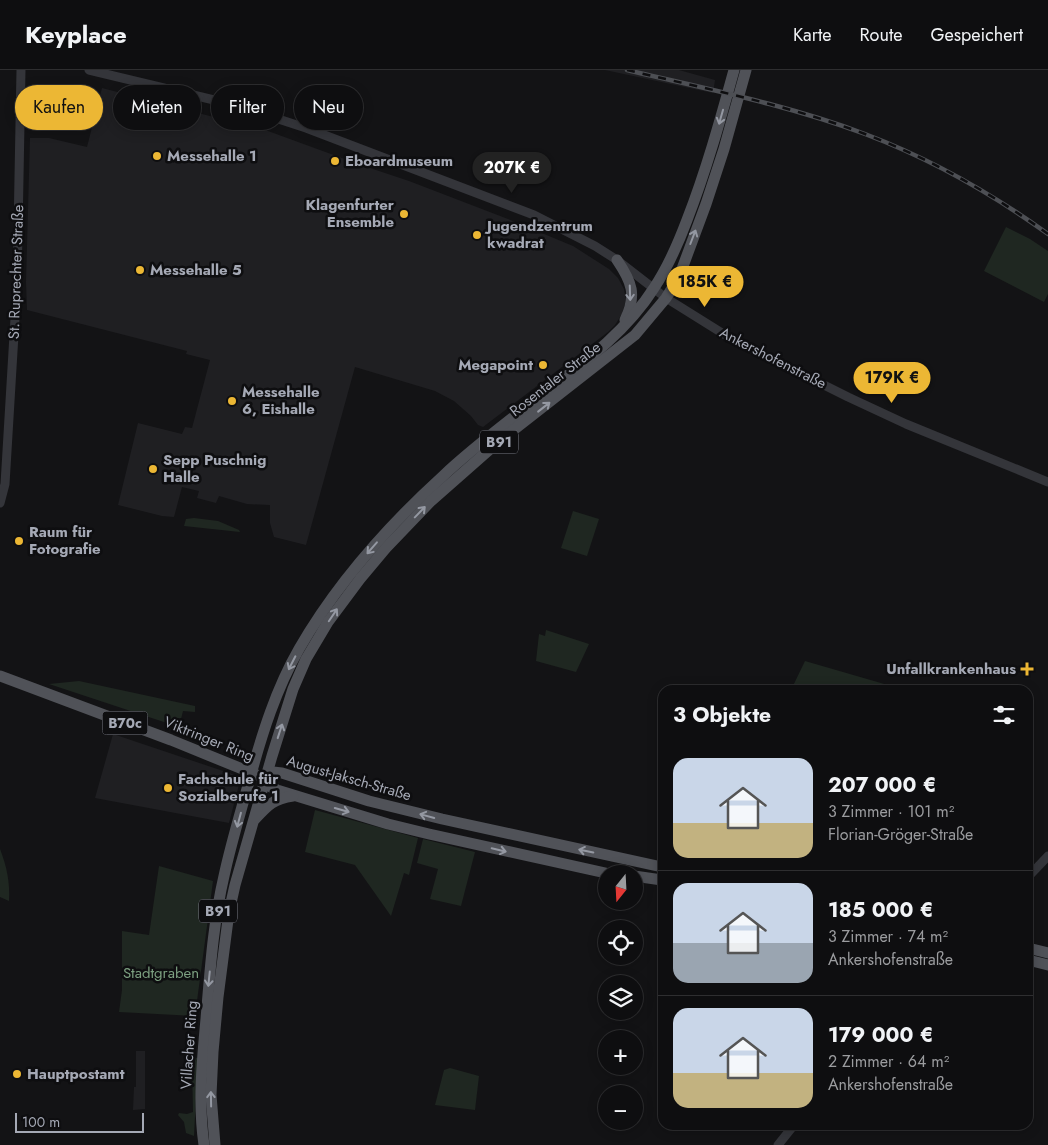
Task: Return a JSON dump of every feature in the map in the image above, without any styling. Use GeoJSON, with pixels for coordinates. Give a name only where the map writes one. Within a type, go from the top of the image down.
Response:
{"type":"FeatureCollection","features":[{"type":"Feature","properties":{"kind":"main road","name":"Rosentaler Straße"},"geometry":{"type":"LineString","coordinates":[[252,773],[274,702],[296,654],[344,582],[369,551],[468,452],[605,346],[654,289],[676,246],[693,204],[714,142],[734,70]]}},
{"type":"Feature","properties":{"kind":"main road","name":"Rosentaler Straße"},"geometry":{"type":"LineString","coordinates":[[266,778],[293,689],[306,659],[338,607],[386,548],[431,501],[498,442],[635,335],[666,298],[679,277],[706,204],[724,149],[746,70]]}},
{"type":"Feature","properties":{"kind":"main road"},"geometry":{"type":"LineString","coordinates":[[617,260],[629,278],[632,296],[629,311],[621,328]]}},
{"type":"Feature","properties":{"kind":"main road","name":"Viktringer Ring"},"geometry":{"type":"LineString","coordinates":[[0,676],[172,740],[266,778]]}},
{"type":"Feature","properties":{"kind":"main road","name":"August-Jaksch-Straße"},"geometry":{"type":"LineString","coordinates":[[598,871],[429,834],[277,790],[269,786],[266,778],[273,772],[282,773],[369,800],[442,819],[658,866]]}},
{"type":"Feature","properties":{"kind":"main road","name":"Villacher Ring"},"geometry":{"type":"LineString","coordinates":[[204,1145],[200,1084],[213,946],[224,874],[252,773]]}},
{"type":"Feature","properties":{"kind":"main road","name":"Villacher Ring"},"geometry":{"type":"LineString","coordinates":[[215,1145],[211,1088],[218,997],[229,912],[266,778]]}},
{"type":"Feature","properties":{"kind":"main road"},"geometry":{"type":"LineString","coordinates":[[253,821],[270,804],[295,796]]}},
{"type":"Feature","properties":{"kind":"main road"},"geometry":{"type":"LineString","coordinates":[[643,877],[658,879]]}},
{"type":"Feature","properties":{"kind":"main road"},"geometry":{"type":"LineString","coordinates":[[1033,949],[1048,953]]}},
{"type":"Feature","properties":{"kind":"main road"},"geometry":{"type":"LineString","coordinates":[[1033,961],[1048,965]]}},
{"type":"Feature","properties":{"kind":"street","name":"St. Ruprechter Straße"},"geometry":{"type":"LineString","coordinates":[[0,503],[5,484],[17,284],[21,70]]}},
{"type":"Feature","properties":{"kind":"street","name":"Ankershofenstraße"},"geometry":{"type":"LineString","coordinates":[[90,70],[214,100],[306,128],[534,215],[595,246],[617,260],[666,298],[730,338],[906,424],[1048,482]]}},
{"type":"Feature","properties":{"kind":"street"},"geometry":{"type":"LineString","coordinates":[[1033,872],[1048,856]]}},
{"type":"Feature","properties":{"kind":"street"},"geometry":{"type":"LineString","coordinates":[[778,1145],[790,1130]]}},
{"type":"Feature","properties":{"kind":"shaded area"},"geometry":{"type":"Polygon","coordinates":[[[605,70],[679,70],[715,80],[713,93],[605,70]]]}},
{"type":"Feature","properties":{"kind":"shaded area"},"geometry":{"type":"Polygon","coordinates":[[[103,88],[113,91],[113,130],[201,130],[201,114],[211,116],[211,130],[268,131],[409,181],[573,246],[609,269],[618,278],[624,289],[626,300],[622,314],[608,332],[483,427],[478,425],[454,401],[435,391],[355,367],[306,545],[274,537],[270,523],[270,505],[247,504],[219,496],[216,503],[197,498],[199,491],[182,487],[174,517],[162,516],[118,505],[138,423],[182,434],[185,427],[192,428],[210,360],[186,354],[187,351],[27,310],[30,138],[49,138],[87,147],[91,130],[103,130],[103,88]]]}},
{"type":"Feature","properties":{"kind":"shaded area","name":"Fachschule für Sozialberufe 1"},"geometry":{"type":"Polygon","coordinates":[[[113,734],[241,777],[229,823],[95,798],[113,734]]]}},
{"type":"Feature","properties":{"kind":"shaded area"},"geometry":{"type":"Polygon","coordinates":[[[136,1051],[145,1051],[145,1109],[133,1110],[134,1087],[136,1087],[136,1051]]]}},
{"type":"Feature","properties":{"kind":"green space"},"geometry":{"type":"Polygon","coordinates":[[[1006,227],[1048,251],[1048,294],[1044,302],[984,271],[1006,227]]]}},
{"type":"Feature","properties":{"kind":"green space"},"geometry":{"type":"Polygon","coordinates":[[[573,511],[599,519],[587,556],[561,548],[573,511]]]}},
{"type":"Feature","properties":{"kind":"green space"},"geometry":{"type":"Polygon","coordinates":[[[186,519],[218,521],[240,532],[184,526],[186,519]]]}},
{"type":"Feature","properties":{"kind":"green space"},"geometry":{"type":"Polygon","coordinates":[[[546,630],[589,644],[576,672],[536,661],[539,634],[545,636],[546,630]]]}},
{"type":"Feature","properties":{"kind":"green space"},"geometry":{"type":"Polygon","coordinates":[[[805,661],[888,685],[793,685],[805,661]]]}},
{"type":"Feature","properties":{"kind":"green space"},"geometry":{"type":"Polygon","coordinates":[[[79,681],[195,706],[195,712],[183,711],[179,727],[49,684],[79,681]]]}},
{"type":"Feature","properties":{"kind":"green space"},"geometry":{"type":"Polygon","coordinates":[[[315,810],[418,838],[409,875],[404,873],[391,916],[355,865],[305,852],[315,810]]]}},
{"type":"Feature","properties":{"kind":"green space"},"geometry":{"type":"Polygon","coordinates":[[[423,839],[475,852],[461,906],[430,899],[438,869],[417,863],[423,839]]]}},
{"type":"Feature","properties":{"kind":"green space"},"geometry":{"type":"Polygon","coordinates":[[[0,849],[8,875],[9,901],[0,897],[0,849]]]}},
{"type":"Feature","properties":{"kind":"green space","name":"Stadtgraben"},"geometry":{"type":"Polygon","coordinates":[[[159,866],[213,881],[195,1016],[119,1012],[122,990],[122,931],[149,935],[159,866]]]}},
{"type":"Feature","properties":{"kind":"green space"},"geometry":{"type":"Polygon","coordinates":[[[191,1057],[198,1058],[194,1136],[186,1133],[184,1122],[178,1115],[179,1113],[187,1114],[193,1112],[192,1066],[187,1061],[191,1057]]]}},
{"type":"Feature","properties":{"kind":"green space"},"geometry":{"type":"Polygon","coordinates":[[[450,1068],[479,1076],[475,1110],[435,1105],[444,1070],[450,1068]]]}},
{"type":"Feature","properties":{"kind":"railway"},"geometry":{"type":"LineString","coordinates":[[627,70],[807,114],[865,134],[913,154],[960,178],[1048,234]]}},
{"type":"Feature","properties":{"kind":"place","name":"Messehalle 1"},"geometry":{"type":"Point","coordinates":[157,156]}},
{"type":"Feature","properties":{"kind":"place","name":"Eboardmuseum"},"geometry":{"type":"Point","coordinates":[335,161]}},
{"type":"Feature","properties":{"kind":"place","name":"Klagenfurter Ensemble"},"geometry":{"type":"Point","coordinates":[404,214]}},
{"type":"Feature","properties":{"kind":"place","name":"Jugendzentrum kwadrat"},"geometry":{"type":"Point","coordinates":[477,235]}},
{"type":"Feature","properties":{"kind":"place","name":"Messehalle 5"},"geometry":{"type":"Point","coordinates":[140,270]}},
{"type":"Feature","properties":{"kind":"place","name":"Megapoint"},"geometry":{"type":"Point","coordinates":[543,365]}},
{"type":"Feature","properties":{"kind":"place","name":"Messehalle 6, Eishalle"},"geometry":{"type":"Point","coordinates":[232,401]}},
{"type":"Feature","properties":{"kind":"place","name":"Sepp Puschnig Halle"},"geometry":{"type":"Point","coordinates":[153,469]}},
{"type":"Feature","properties":{"kind":"place","name":"Raum für Fotografie"},"geometry":{"type":"Point","coordinates":[19,541]}},
{"type":"Feature","properties":{"kind":"place","name":"Unfallkrankenhaus"},"geometry":{"type":"Point","coordinates":[1027,669]}},
{"type":"Feature","properties":{"kind":"place","name":"Fachschule für Sozialberufe 1"},"geometry":{"type":"Point","coordinates":[168,788]}},
{"type":"Feature","properties":{"kind":"place","name":"Hauptpostamt"},"geometry":{"type":"Point","coordinates":[17,1074]}}]}
